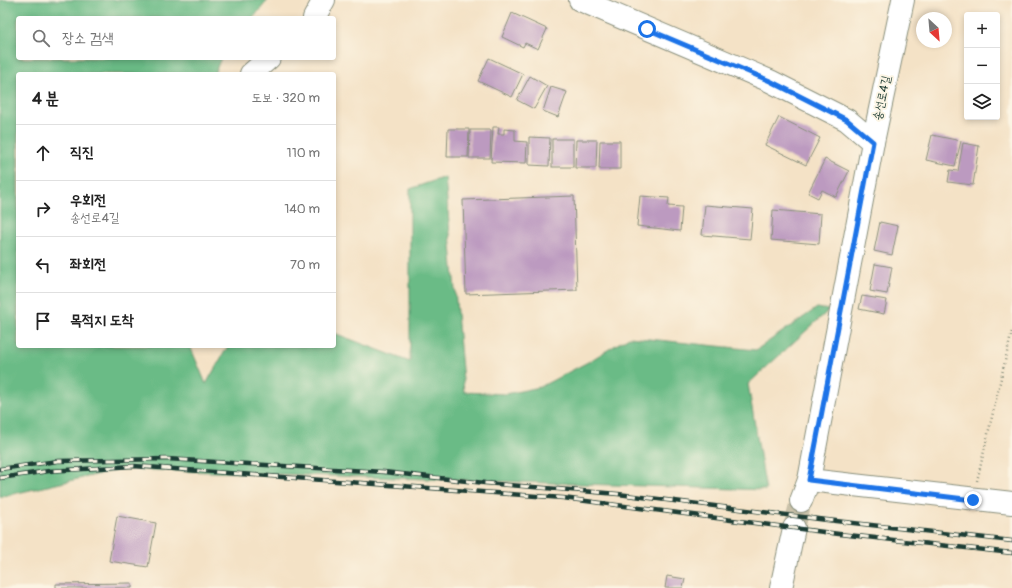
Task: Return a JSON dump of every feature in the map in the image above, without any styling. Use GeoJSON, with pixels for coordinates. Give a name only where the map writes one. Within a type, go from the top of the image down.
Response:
{"type":"FeatureCollection","features":[{"type":"Feature","properties":{"kind":"lane"},"geometry":{"type":"LineString","coordinates":[[315,16],[324,0]]}},
{"type":"Feature","properties":{"kind":"lane"},"geometry":{"type":"LineString","coordinates":[[580,0],[770,81],[847,120],[873,142]]}},
{"type":"Feature","properties":{"kind":"lane","name":"송선로4길"},"geometry":{"type":"LineString","coordinates":[[801,501],[809,480],[873,142],[903,0]]}},
{"type":"Feature","properties":{"kind":"lane"},"geometry":{"type":"LineString","coordinates":[[253,72],[267,60]]}},
{"type":"Feature","properties":{"kind":"lane"},"geometry":{"type":"LineString","coordinates":[[809,480],[973,500],[1012,503]]}},
{"type":"Feature","properties":{"kind":"lane"},"geometry":{"type":"LineString","coordinates":[[781,588],[794,528]]}},
{"type":"Feature","properties":{"kind":"path"},"geometry":{"type":"LineString","coordinates":[[973,500],[1012,331]]}},
{"type":"Feature","properties":{"kind":"green space"},"geometry":{"type":"Polygon","coordinates":[[[0,0],[268,0],[255,16],[16,16],[16,60],[220,60],[215,72],[16,72],[16,348],[191,348],[206,384],[227,348],[336,348],[336,334],[410,362],[410,189],[445,177],[464,392],[506,394],[540,387],[588,362],[629,337],[756,350],[817,308],[829,310],[748,384],[766,490],[121,469],[0,497],[0,0]]]}},
{"type":"Feature","properties":{"kind":"building"},"geometry":{"type":"Polygon","coordinates":[[[512,13],[547,29],[538,49],[525,43],[523,47],[502,37],[512,13]]]}},
{"type":"Feature","properties":{"kind":"building"},"geometry":{"type":"Polygon","coordinates":[[[489,58],[523,74],[512,97],[478,81],[489,58]]]}},
{"type":"Feature","properties":{"kind":"building"},"geometry":{"type":"Polygon","coordinates":[[[530,76],[547,86],[534,109],[517,100],[530,76]]]}},
{"type":"Feature","properties":{"kind":"building"},"geometry":{"type":"Polygon","coordinates":[[[551,87],[567,92],[558,117],[543,111],[551,87]]]}},
{"type":"Feature","properties":{"kind":"building"},"geometry":{"type":"Polygon","coordinates":[[[779,117],[820,138],[806,165],[765,145],[779,117]]]}},
{"type":"Feature","properties":{"kind":"building"},"geometry":{"type":"Polygon","coordinates":[[[493,127],[499,127],[498,134],[504,134],[504,129],[515,130],[515,141],[527,142],[526,163],[491,162],[493,127]]]}},
{"type":"Feature","properties":{"kind":"building"},"geometry":{"type":"Polygon","coordinates":[[[448,129],[469,129],[468,157],[447,157],[448,129]]]}},
{"type":"Feature","properties":{"kind":"building"},"geometry":{"type":"Polygon","coordinates":[[[470,130],[491,130],[490,158],[469,158],[470,130]]]}},
{"type":"Feature","properties":{"kind":"building"},"geometry":{"type":"Polygon","coordinates":[[[932,135],[961,141],[955,166],[926,160],[932,135]]]}},
{"type":"Feature","properties":{"kind":"building"},"geometry":{"type":"Polygon","coordinates":[[[529,137],[550,138],[549,166],[529,165],[529,137]]]}},
{"type":"Feature","properties":{"kind":"building"},"geometry":{"type":"Polygon","coordinates":[[[552,139],[573,139],[573,167],[552,167],[552,139]]]}},
{"type":"Feature","properties":{"kind":"building"},"geometry":{"type":"Polygon","coordinates":[[[576,140],[597,140],[596,168],[575,168],[576,140]]]}},
{"type":"Feature","properties":{"kind":"building"},"geometry":{"type":"Polygon","coordinates":[[[600,141],[620,141],[620,169],[599,169],[600,141]]]}},
{"type":"Feature","properties":{"kind":"building"},"geometry":{"type":"Polygon","coordinates":[[[963,143],[979,146],[973,185],[948,182],[950,170],[958,171],[963,143]]]}},
{"type":"Feature","properties":{"kind":"building"},"geometry":{"type":"Polygon","coordinates":[[[825,159],[849,171],[836,197],[822,190],[818,198],[808,193],[825,159]]]}},
{"type":"Feature","properties":{"kind":"building"},"geometry":{"type":"Polygon","coordinates":[[[574,196],[577,290],[466,294],[463,200],[574,196]]]}},
{"type":"Feature","properties":{"kind":"building"},"geometry":{"type":"Polygon","coordinates":[[[640,196],[669,198],[668,206],[682,207],[680,231],[637,226],[640,196]]]}},
{"type":"Feature","properties":{"kind":"building"},"geometry":{"type":"Polygon","coordinates":[[[705,205],[753,209],[750,239],[702,235],[705,205]]]}},
{"type":"Feature","properties":{"kind":"building"},"geometry":{"type":"Polygon","coordinates":[[[773,210],[821,214],[819,244],[771,240],[773,210]]]}},
{"type":"Feature","properties":{"kind":"building"},"geometry":{"type":"Polygon","coordinates":[[[880,222],[898,226],[892,255],[874,251],[880,222]]]}},
{"type":"Feature","properties":{"kind":"building"},"geometry":{"type":"Polygon","coordinates":[[[875,264],[892,267],[887,294],[870,291],[875,264]]]}},
{"type":"Feature","properties":{"kind":"building"},"geometry":{"type":"Polygon","coordinates":[[[862,296],[887,300],[884,314],[859,309],[862,296]]]}},
{"type":"Feature","properties":{"kind":"building"},"geometry":{"type":"Polygon","coordinates":[[[117,516],[156,523],[148,567],[109,561],[117,516]]]}},
{"type":"Feature","properties":{"kind":"building"},"geometry":{"type":"Polygon","coordinates":[[[667,576],[685,579],[683,588],[665,588],[667,576]]]}},
{"type":"Feature","properties":{"kind":"building"},"geometry":{"type":"Polygon","coordinates":[[[132,583],[132,588],[56,588],[56,584],[132,583]]]}},
{"type":"Feature","properties":{"kind":"tunnel"},"geometry":{"type":"LineString","coordinates":[[794,528],[801,501]]}},
{"type":"Feature","properties":{"kind":"railway"},"geometry":{"type":"LineString","coordinates":[[0,469],[58,461],[167,459],[384,472],[485,483],[618,494],[1012,541]]}},
{"type":"Feature","properties":{"kind":"railway"},"geometry":{"type":"LineString","coordinates":[[0,478],[49,471],[134,466],[563,498],[839,534],[1012,553]]}},
{"type":"Feature","properties":{"kind":"route"},"geometry":{"type":"LineString","coordinates":[[647,29],[770,81],[847,120],[873,142],[809,480],[973,500]]}}]}
